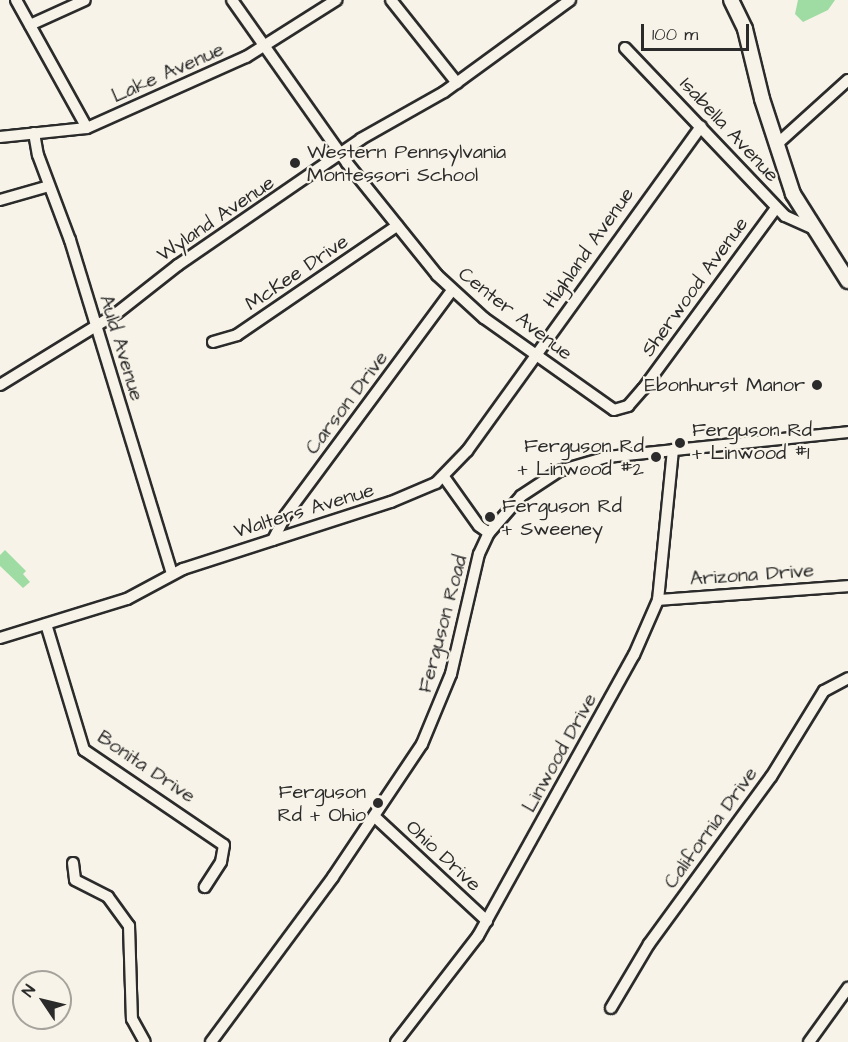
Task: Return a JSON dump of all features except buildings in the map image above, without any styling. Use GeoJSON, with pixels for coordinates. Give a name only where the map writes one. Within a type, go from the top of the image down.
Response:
{"type":"FeatureCollection","features":[{"type":"Feature","properties":{"kind":"main road"},"geometry":{"type":"LineString","coordinates":[[731,0],[745,28],[776,145],[793,194],[812,228],[848,281]]}},
{"type":"Feature","properties":{"kind":"street"},"geometry":{"type":"LineString","coordinates":[[16,0],[87,129]]}},
{"type":"Feature","properties":{"kind":"street"},"geometry":{"type":"LineString","coordinates":[[30,25],[85,0]]}},
{"type":"Feature","properties":{"kind":"street","name":"Center Avenue"},"geometry":{"type":"LineString","coordinates":[[232,0],[263,49],[341,154],[397,226],[452,290],[599,402],[618,411]]}},
{"type":"Feature","properties":{"kind":"street","name":"Lake Avenue"},"geometry":{"type":"LineString","coordinates":[[0,137],[87,129],[263,49],[336,0]]}},
{"type":"Feature","properties":{"kind":"street"},"geometry":{"type":"LineString","coordinates":[[391,0],[457,83]]}},
{"type":"Feature","properties":{"kind":"street","name":"Wyland Avenue"},"geometry":{"type":"LineString","coordinates":[[0,385],[97,326],[341,154],[457,83],[570,0]]}},
{"type":"Feature","properties":{"kind":"street","name":"Isabella Avenue"},"geometry":{"type":"LineString","coordinates":[[626,48],[776,208],[793,223],[812,228]]}},
{"type":"Feature","properties":{"kind":"street"},"geometry":{"type":"LineString","coordinates":[[776,145],[848,80]]}},
{"type":"Feature","properties":{"kind":"street","name":"Highland Avenue"},"geometry":{"type":"LineString","coordinates":[[444,477],[467,452],[701,127]]}},
{"type":"Feature","properties":{"kind":"street","name":"Auld Avenue"},"geometry":{"type":"LineString","coordinates":[[34,133],[49,186],[97,326],[172,574]]}},
{"type":"Feature","properties":{"kind":"street"},"geometry":{"type":"LineString","coordinates":[[0,200],[49,186]]}},
{"type":"Feature","properties":{"kind":"street","name":"Sherwood Avenue"},"geometry":{"type":"LineString","coordinates":[[618,411],[643,389],[776,208]]}},
{"type":"Feature","properties":{"kind":"street","name":"McKee Drive"},"geometry":{"type":"LineString","coordinates":[[213,342],[237,335],[397,226]]}},
{"type":"Feature","properties":{"kind":"street","name":"Carson Drive"},"geometry":{"type":"LineString","coordinates":[[273,540],[285,516],[452,290]]}},
{"type":"Feature","properties":{"kind":"street","name":"Ferguson Road"},"geometry":{"type":"LineString","coordinates":[[211,1042],[375,817],[422,744],[442,699],[470,584],[489,533],[521,496],[560,471],[607,457],[848,432]]}},
{"type":"Feature","properties":{"kind":"street","name":"Linwood Drive"},"geometry":{"type":"LineString","coordinates":[[396,1042],[452,973],[487,921],[625,675],[658,600],[673,450]]}},
{"type":"Feature","properties":{"kind":"street"},"geometry":{"type":"LineString","coordinates":[[444,477],[479,526],[489,533]]}},
{"type":"Feature","properties":{"kind":"street","name":"Walters Avenue"},"geometry":{"type":"LineString","coordinates":[[0,638],[126,599],[172,574],[407,497],[444,477]]}},
{"type":"Feature","properties":{"kind":"street","name":"Arizona Drive"},"geometry":{"type":"LineString","coordinates":[[658,600],[848,586]]}},
{"type":"Feature","properties":{"kind":"street","name":"Bonita Drive"},"geometry":{"type":"LineString","coordinates":[[46,624],[84,750],[223,842],[224,856],[205,887]]}},
{"type":"Feature","properties":{"kind":"street","name":"California Drive"},"geometry":{"type":"LineString","coordinates":[[610,1008],[649,944],[781,762],[824,691],[835,682],[848,678]]}},
{"type":"Feature","properties":{"kind":"street","name":"Ohio Drive"},"geometry":{"type":"LineString","coordinates":[[375,817],[487,921]]}},
{"type":"Feature","properties":{"kind":"street"},"geometry":{"type":"LineString","coordinates":[[73,863],[75,880],[108,897],[129,926],[132,1019],[145,1042]]}},
{"type":"Feature","properties":{"kind":"street"},"geometry":{"type":"LineString","coordinates":[[809,1042],[848,988]]}},
{"type":"Feature","properties":{"kind":"green space"},"geometry":{"type":"Polygon","coordinates":[[[798,0],[835,0],[828,10],[803,22],[795,14],[798,0]]]}},
{"type":"Feature","properties":{"kind":"green space"},"geometry":{"type":"Polygon","coordinates":[[[5,550],[26,571],[23,574],[30,582],[23,588],[0,566],[0,555],[5,550]]]}},
{"type":"Feature","properties":{"kind":"place","name":"Western Pennsylvania Montessori School"},"geometry":{"type":"Point","coordinates":[295,163]}},
{"type":"Feature","properties":{"kind":"place","name":"Ebonhurst Manor"},"geometry":{"type":"Point","coordinates":[817,385]}},
{"type":"Feature","properties":{"kind":"place","name":"Ferguson Rd + Linwood #1"},"geometry":{"type":"Point","coordinates":[680,443]}},
{"type":"Feature","properties":{"kind":"place","name":"Ferguson Rd + Linwood #2"},"geometry":{"type":"Point","coordinates":[656,457]}},
{"type":"Feature","properties":{"kind":"place","name":"Ferguson Rd + Sweeney"},"geometry":{"type":"Point","coordinates":[490,517]}},
{"type":"Feature","properties":{"kind":"place","name":"Ferguson Rd + Ohio"},"geometry":{"type":"Point","coordinates":[378,803]}}]}
